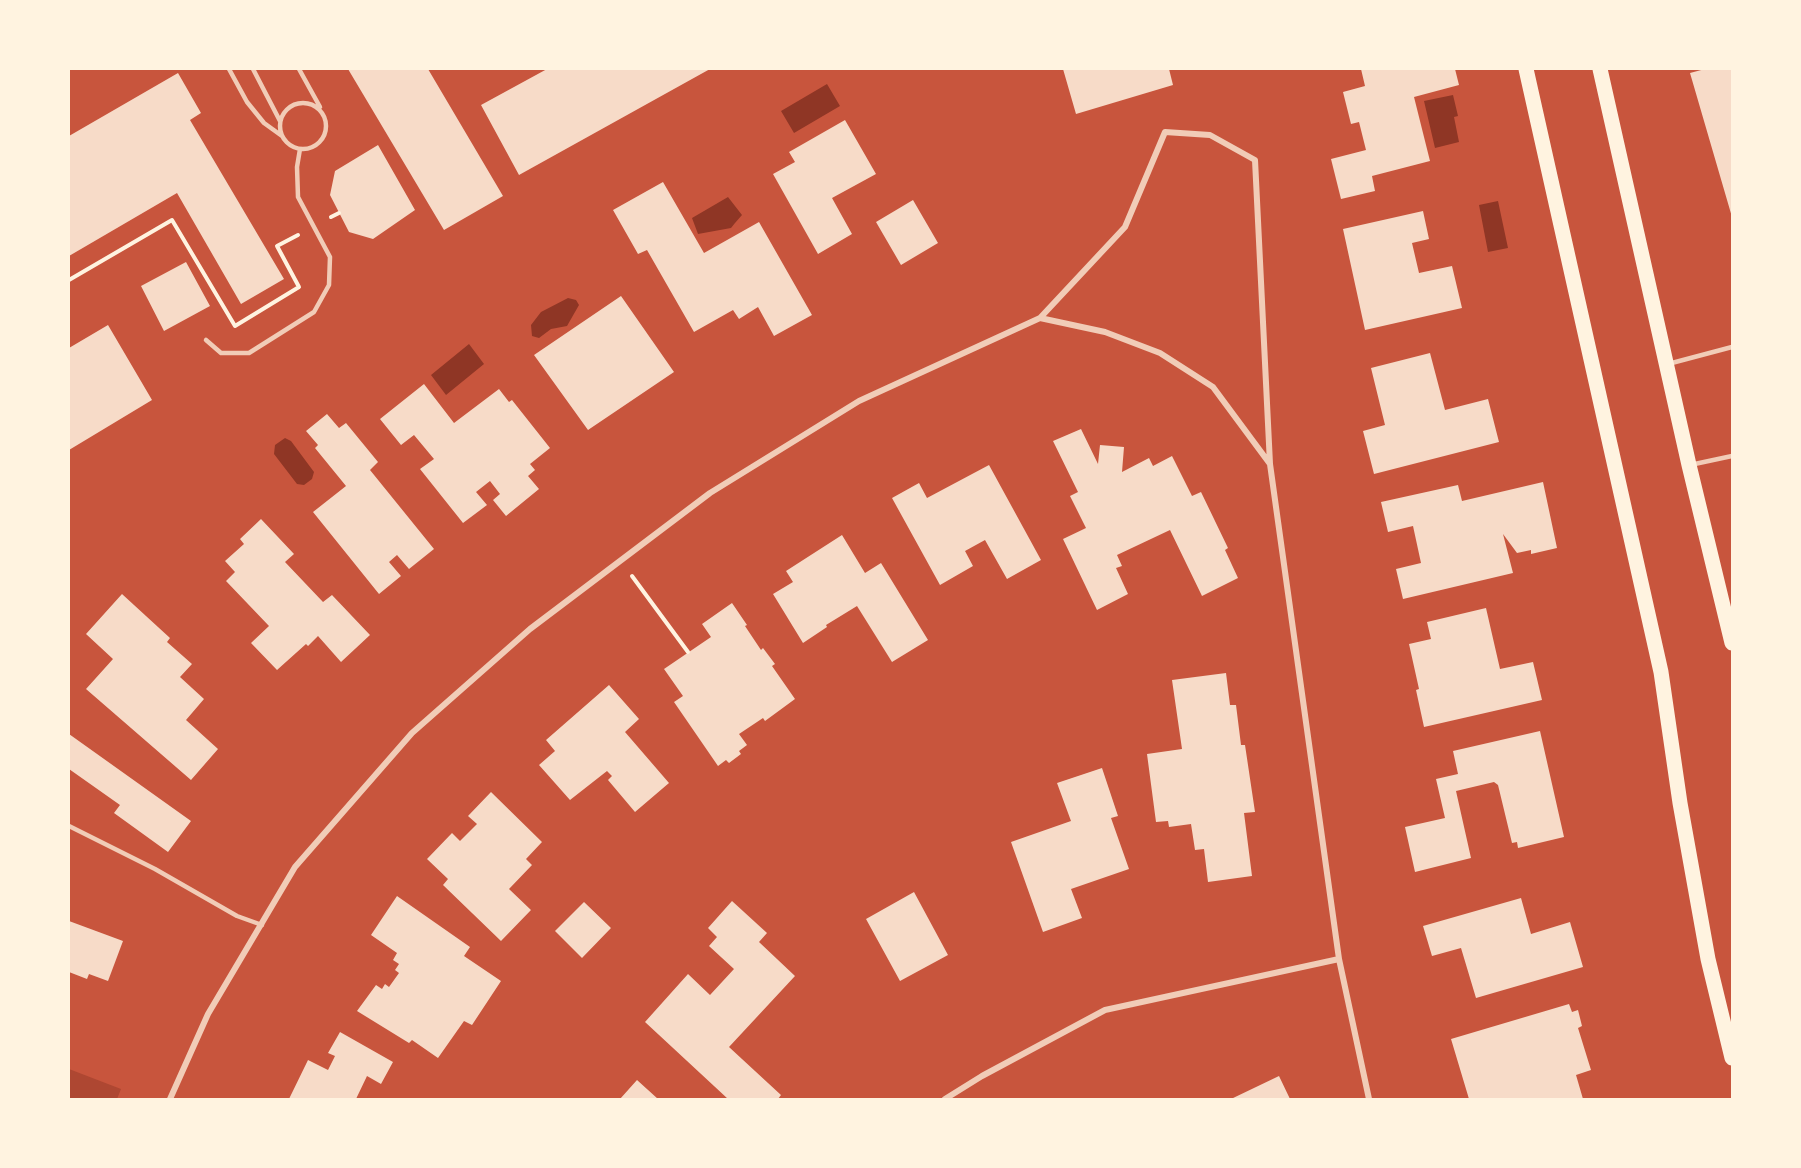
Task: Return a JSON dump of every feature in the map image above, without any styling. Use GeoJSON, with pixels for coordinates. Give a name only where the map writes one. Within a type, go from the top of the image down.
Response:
{"type":"FeatureCollection","features":[{"type":"Feature","properties":{"kind":"main road"},"geometry":{"type":"LineString","coordinates":[[1526,69],[1661,672],[1680,803],[1708,959],[1732,1058]]}},
{"type":"Feature","properties":{"kind":"main road"},"geometry":{"type":"LineString","coordinates":[[1600,69],[1666,365],[1732,643]]}},
{"type":"Feature","properties":{"kind":"street"},"geometry":{"type":"LineString","coordinates":[[170,1099],[208,1014],[295,867],[412,733],[530,629],[710,493],[859,401],[1040,318],[1125,227],[1166,132],[1210,135],[1255,160],[1270,464],[1339,959],[1369,1099]]}},
{"type":"Feature","properties":{"kind":"street"},"geometry":{"type":"LineString","coordinates":[[1040,318],[1105,332],[1160,353],[1213,387],[1270,464]]}},
{"type":"Feature","properties":{"kind":"street"},"geometry":{"type":"LineString","coordinates":[[945,1099],[982,1076],[1105,1010],[1339,959]]}},
{"type":"Feature","properties":{"kind":"lane"},"geometry":{"type":"LineString","coordinates":[[229,69],[247,102],[264,123],[282,136],[286,142],[300,149],[315,146],[325,134],[327,126],[299,69]]}},
{"type":"Feature","properties":{"kind":"lane"},"geometry":{"type":"LineString","coordinates":[[253,69],[280,121],[282,136]]}},
{"type":"Feature","properties":{"kind":"lane"},"geometry":{"type":"LineString","coordinates":[[280,121],[288,108],[295,104],[310,103],[322,112]]}},
{"type":"Feature","properties":{"kind":"lane"},"geometry":{"type":"LineString","coordinates":[[206,340],[221,353],[249,353],[314,312],[329,285],[330,257],[298,197],[297,167],[300,149]]}},
{"type":"Feature","properties":{"kind":"lane"},"geometry":{"type":"LineString","coordinates":[[1666,365],[1732,347]]}},
{"type":"Feature","properties":{"kind":"lane"},"geometry":{"type":"LineString","coordinates":[[1689,465],[1732,456]]}},
{"type":"Feature","properties":{"kind":"lane"},"geometry":{"type":"LineString","coordinates":[[69,826],[155,869],[237,916],[262,925]]}},
{"type":"Feature","properties":{"kind":"path"},"geometry":{"type":"LineString","coordinates":[[69,280],[172,220],[235,326],[299,286],[277,246],[339,213]]}},
{"type":"Feature","properties":{"kind":"path"},"geometry":{"type":"LineString","coordinates":[[621,560],[688,652]]}},
{"type":"Feature","properties":{"kind":"shaded area"},"geometry":{"type":"Polygon","coordinates":[[[827,84],[840,106],[794,133],[781,111],[827,84]]]}},
{"type":"Feature","properties":{"kind":"shaded area"},"geometry":{"type":"Polygon","coordinates":[[[1453,95],[1458,116],[1454,117],[1459,142],[1435,148],[1424,101],[1453,95]]]}},
{"type":"Feature","properties":{"kind":"shaded area"},"geometry":{"type":"Polygon","coordinates":[[[728,197],[742,215],[731,228],[698,234],[692,218],[728,197]]]}},
{"type":"Feature","properties":{"kind":"shaded area"},"geometry":{"type":"Polygon","coordinates":[[[1498,201],[1508,248],[1488,252],[1479,205],[1498,201]]]}},
{"type":"Feature","properties":{"kind":"shaded area"},"geometry":{"type":"Polygon","coordinates":[[[568,298],[576,300],[579,305],[567,326],[551,329],[539,338],[532,336],[531,325],[541,312],[568,298]]]}},
{"type":"Feature","properties":{"kind":"shaded area"},"geometry":{"type":"Polygon","coordinates":[[[469,344],[484,364],[446,395],[431,375],[469,344]]]}},
{"type":"Feature","properties":{"kind":"shaded area"},"geometry":{"type":"Polygon","coordinates":[[[285,438],[291,441],[314,472],[312,479],[304,485],[297,484],[274,454],[275,445],[285,438]]]}},
{"type":"Feature","properties":{"kind":"shaded area"},"geometry":{"type":"Polygon","coordinates":[[[69,1069],[121,1089],[117,1099],[69,1099],[69,1069]]]}},
{"type":"Feature","properties":{"kind":"building"},"geometry":{"type":"Polygon","coordinates":[[[348,69],[428,69],[503,196],[444,230],[348,69]]]}},
{"type":"Feature","properties":{"kind":"building"},"geometry":{"type":"Polygon","coordinates":[[[547,69],[710,69],[519,175],[481,105],[547,69]]]}},
{"type":"Feature","properties":{"kind":"building"},"geometry":{"type":"Polygon","coordinates":[[[1063,69],[1169,69],[1173,85],[1076,114],[1063,69]]]}},
{"type":"Feature","properties":{"kind":"building"},"geometry":{"type":"Polygon","coordinates":[[[1361,69],[1455,69],[1459,85],[1414,97],[1430,161],[1372,176],[1375,191],[1341,199],[1331,159],[1366,150],[1359,122],[1351,124],[1343,92],[1365,86],[1361,69]]]}},
{"type":"Feature","properties":{"kind":"building"},"geometry":{"type":"Polygon","coordinates":[[[1705,69],[1732,69],[1732,217],[1690,73],[1705,69]]]}},
{"type":"Feature","properties":{"kind":"building"},"geometry":{"type":"Polygon","coordinates":[[[178,73],[201,113],[190,120],[284,279],[241,304],[177,193],[69,256],[69,136],[178,73]]]}},
{"type":"Feature","properties":{"kind":"building"},"geometry":{"type":"Polygon","coordinates":[[[845,120],[876,174],[832,198],[852,234],[818,254],[773,174],[795,162],[789,152],[845,120]]]}},
{"type":"Feature","properties":{"kind":"building"},"geometry":{"type":"Polygon","coordinates":[[[378,145],[415,210],[373,239],[349,232],[330,195],[335,171],[378,145]]]}},
{"type":"Feature","properties":{"kind":"building"},"geometry":{"type":"Polygon","coordinates":[[[663,182],[704,253],[759,222],[812,315],[774,336],[758,307],[739,319],[733,310],[694,332],[647,250],[638,254],[613,210],[663,182]]]}},
{"type":"Feature","properties":{"kind":"building"},"geometry":{"type":"Polygon","coordinates":[[[913,200],[938,243],[901,265],[876,222],[913,200]]]}},
{"type":"Feature","properties":{"kind":"building"},"geometry":{"type":"Polygon","coordinates":[[[1423,211],[1429,239],[1412,243],[1419,273],[1452,266],[1462,308],[1365,330],[1343,229],[1423,211]]]}},
{"type":"Feature","properties":{"kind":"building"},"geometry":{"type":"Polygon","coordinates":[[[186,262],[210,306],[164,331],[141,286],[186,262]]]}},
{"type":"Feature","properties":{"kind":"building"},"geometry":{"type":"Polygon","coordinates":[[[621,296],[674,372],[588,430],[534,355],[621,296]]]}},
{"type":"Feature","properties":{"kind":"building"},"geometry":{"type":"Polygon","coordinates":[[[108,325],[152,400],[69,450],[69,348],[108,325]]]}},
{"type":"Feature","properties":{"kind":"building"},"geometry":{"type":"Polygon","coordinates":[[[1430,353],[1445,410],[1488,399],[1499,442],[1374,474],[1363,431],[1385,425],[1371,368],[1430,353]]]}},
{"type":"Feature","properties":{"kind":"building"},"geometry":{"type":"Polygon","coordinates":[[[424,384],[454,423],[499,389],[509,402],[512,400],[550,448],[530,464],[535,470],[528,476],[539,489],[506,516],[493,500],[500,494],[490,481],[476,492],[487,505],[463,523],[420,469],[434,459],[414,435],[401,445],[380,419],[424,384]]]}},
{"type":"Feature","properties":{"kind":"building"},"geometry":{"type":"Polygon","coordinates":[[[327,414],[339,428],[346,423],[378,462],[370,470],[434,549],[409,569],[397,555],[389,562],[401,576],[379,594],[313,512],[346,486],[315,448],[318,445],[306,431],[327,414]]]}},
{"type":"Feature","properties":{"kind":"building"},"geometry":{"type":"Polygon","coordinates":[[[1081,429],[1098,464],[1100,445],[1124,447],[1122,472],[1149,458],[1153,466],[1172,456],[1192,496],[1201,492],[1228,548],[1225,550],[1238,578],[1202,596],[1170,530],[1117,555],[1122,566],[1116,568],[1128,594],[1097,610],[1063,539],[1086,528],[1070,496],[1078,492],[1053,441],[1081,429]]]}},
{"type":"Feature","properties":{"kind":"building"},"geometry":{"type":"Polygon","coordinates":[[[989,465],[1041,560],[1007,579],[985,540],[965,551],[973,566],[940,585],[892,498],[919,483],[927,498],[989,465]]]}},
{"type":"Feature","properties":{"kind":"building"},"geometry":{"type":"Polygon","coordinates":[[[1543,482],[1557,548],[1531,554],[1531,550],[1517,553],[1503,534],[1513,573],[1403,599],[1396,569],[1421,563],[1413,526],[1388,532],[1381,502],[1458,485],[1462,501],[1543,482]]]}},
{"type":"Feature","properties":{"kind":"building"},"geometry":{"type":"Polygon","coordinates":[[[261,519],[294,554],[285,562],[323,602],[332,595],[370,635],[341,662],[318,636],[277,670],[251,643],[269,626],[226,581],[235,572],[225,561],[244,544],[240,539],[261,519]]]}},
{"type":"Feature","properties":{"kind":"building"},"geometry":{"type":"Polygon","coordinates":[[[842,535],[865,573],[881,563],[928,640],[892,662],[857,606],[826,625],[827,627],[803,643],[773,594],[793,582],[786,571],[842,535]]]}},
{"type":"Feature","properties":{"kind":"building"},"geometry":{"type":"Polygon","coordinates":[[[122,594],[170,638],[167,642],[192,664],[180,677],[204,699],[186,720],[218,749],[191,780],[86,689],[113,659],[86,634],[122,594]]]}},
{"type":"Feature","properties":{"kind":"building"},"geometry":{"type":"Polygon","coordinates":[[[732,603],[761,650],[763,648],[775,664],[772,666],[795,699],[765,721],[763,718],[739,734],[747,745],[739,751],[741,754],[729,763],[726,760],[718,766],[674,702],[683,696],[664,669],[711,637],[702,624],[732,603]]]}},
{"type":"Feature","properties":{"kind":"building"},"geometry":{"type":"Polygon","coordinates":[[[1486,608],[1500,669],[1533,662],[1542,700],[1424,727],[1416,690],[1419,689],[1409,644],[1431,639],[1427,622],[1486,608]]]}},
{"type":"Feature","properties":{"kind":"building"},"geometry":{"type":"Polygon","coordinates":[[[1226,673],[1230,705],[1236,705],[1241,745],[1245,745],[1255,812],[1244,813],[1252,876],[1208,882],[1204,849],[1195,850],[1191,824],[1169,827],[1168,821],[1156,822],[1147,754],[1182,749],[1172,680],[1226,673]]]}},
{"type":"Feature","properties":{"kind":"building"},"geometry":{"type":"Polygon","coordinates":[[[609,685],[639,719],[625,732],[669,783],[635,812],[608,780],[612,776],[607,771],[570,800],[539,765],[555,751],[546,740],[609,685]]]}},
{"type":"Feature","properties":{"kind":"building"},"geometry":{"type":"Polygon","coordinates":[[[1540,731],[1564,837],[1518,848],[1517,842],[1512,843],[1498,785],[1494,782],[1456,791],[1471,858],[1415,872],[1405,827],[1445,818],[1436,779],[1458,774],[1453,751],[1540,731]]]}},
{"type":"Feature","properties":{"kind":"building"},"geometry":{"type":"Polygon","coordinates":[[[69,734],[191,821],[168,852],[114,813],[120,805],[69,769],[69,734]]]}},
{"type":"Feature","properties":{"kind":"building"},"geometry":{"type":"Polygon","coordinates":[[[1102,768],[1118,816],[1111,818],[1129,869],[1071,889],[1082,918],[1043,932],[1011,842],[1071,821],[1057,783],[1102,768]]]}},
{"type":"Feature","properties":{"kind":"building"},"geometry":{"type":"Polygon","coordinates":[[[491,792],[542,842],[526,859],[532,865],[509,889],[531,910],[501,941],[443,885],[448,879],[427,859],[452,833],[460,841],[477,824],[468,816],[491,792]]]}},
{"type":"Feature","properties":{"kind":"building"},"geometry":{"type":"Polygon","coordinates":[[[914,892],[948,955],[900,981],[866,919],[914,892]]]}},
{"type":"Feature","properties":{"kind":"building"},"geometry":{"type":"Polygon","coordinates":[[[397,896],[470,947],[464,956],[501,981],[472,1025],[464,1021],[438,1058],[412,1040],[409,1043],[357,1011],[376,985],[382,989],[385,984],[389,987],[399,973],[395,970],[399,964],[393,960],[397,953],[371,935],[397,896]]]}},
{"type":"Feature","properties":{"kind":"building"},"geometry":{"type":"Polygon","coordinates":[[[1521,898],[1531,934],[1570,922],[1583,967],[1476,998],[1461,948],[1432,956],[1423,926],[1521,898]]]}},
{"type":"Feature","properties":{"kind":"building"},"geometry":{"type":"Polygon","coordinates":[[[732,901],[767,933],[759,942],[795,976],[729,1047],[781,1095],[778,1099],[728,1099],[645,1022],[688,974],[710,995],[734,969],[709,946],[717,937],[708,928],[732,901]]]}},
{"type":"Feature","properties":{"kind":"building"},"geometry":{"type":"Polygon","coordinates":[[[584,902],[611,928],[582,958],[555,931],[584,902]]]}},
{"type":"Feature","properties":{"kind":"building"},"geometry":{"type":"Polygon","coordinates":[[[69,921],[123,941],[108,981],[89,974],[87,979],[69,972],[69,921]]]}},
{"type":"Feature","properties":{"kind":"building"},"geometry":{"type":"Polygon","coordinates":[[[1569,1004],[1572,1012],[1578,1010],[1582,1026],[1578,1028],[1591,1070],[1576,1075],[1583,1099],[1469,1099],[1451,1039],[1569,1004]]]}},
{"type":"Feature","properties":{"kind":"building"},"geometry":{"type":"Polygon","coordinates":[[[340,1032],[393,1062],[381,1084],[367,1076],[356,1099],[289,1099],[308,1060],[328,1070],[335,1056],[328,1053],[340,1032]]]}},
{"type":"Feature","properties":{"kind":"building"},"geometry":{"type":"Polygon","coordinates":[[[1279,1076],[1290,1099],[1231,1099],[1279,1076]]]}},
{"type":"Feature","properties":{"kind":"building"},"geometry":{"type":"Polygon","coordinates":[[[637,1080],[658,1099],[620,1099],[637,1080]]]}}]}
